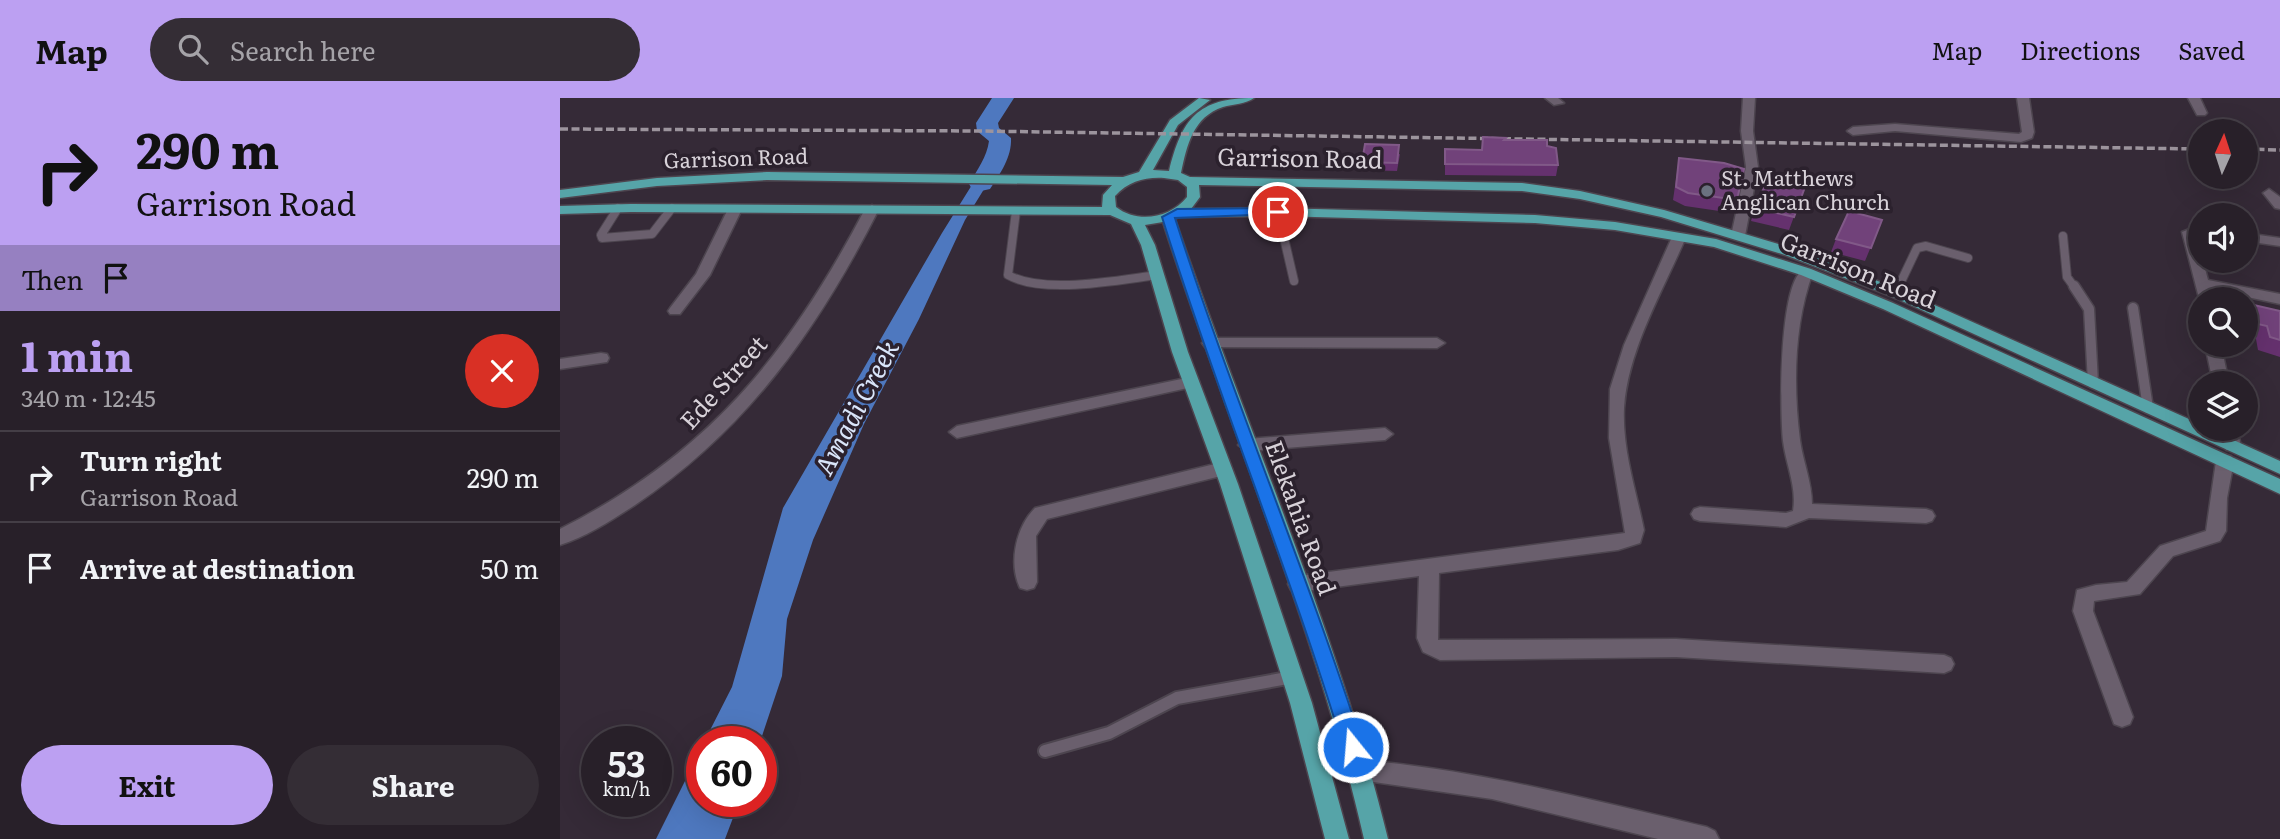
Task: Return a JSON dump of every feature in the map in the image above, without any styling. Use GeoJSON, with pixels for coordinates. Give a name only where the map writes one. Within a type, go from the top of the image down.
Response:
{"type":"FeatureCollection","features":[{"type":"Feature","properties":{"kind":"main road"},"geometry":{"type":"LineString","coordinates":[[1144,175],[1172,121],[1191,106],[1211,98]]}},
{"type":"Feature","properties":{"kind":"main road"},"geometry":{"type":"LineString","coordinates":[[1173,215],[1194,197],[1193,186],[1189,181],[1174,175],[1188,128],[1194,118],[1215,106],[1248,98]]}},
{"type":"Feature","properties":{"kind":"main road","name":"Garrison Road"},"geometry":{"type":"LineString","coordinates":[[560,194],[710,178],[1125,181],[1144,175],[1174,175]]}},
{"type":"Feature","properties":{"kind":"main road"},"geometry":{"type":"LineString","coordinates":[[1125,181],[1109,195],[1107,203],[1112,211],[1136,220],[1148,245],[1191,382],[1293,677],[1337,839]]}},
{"type":"Feature","properties":{"kind":"main road","name":"Garrison Road"},"geometry":{"type":"LineString","coordinates":[[1189,181],[1522,187],[1607,201],[1738,236],[1812,260],[1896,293],[2280,468]]}},
{"type":"Feature","properties":{"kind":"main road","name":"Garrison Road"},"geometry":{"type":"LineString","coordinates":[[560,210],[672,208],[1112,211]]}},
{"type":"Feature","properties":{"kind":"main road","name":"Garrison Road"},"geometry":{"type":"LineString","coordinates":[[1136,220],[1173,215],[1278,212],[1535,219],[1615,226],[1716,243],[1806,272],[1963,339],[2229,445],[2280,487]]}},
{"type":"Feature","properties":{"kind":"main road","name":"Elekahia Road"},"geometry":{"type":"LineString","coordinates":[[1173,215],[1210,343],[1331,675],[1361,771],[1376,839]]}},
{"type":"Feature","properties":{"kind":"street"},"geometry":{"type":"LineString","coordinates":[[1738,236],[1752,167],[1747,131],[1749,98]]}},
{"type":"Feature","properties":{"kind":"street"},"geometry":{"type":"LineString","coordinates":[[1853,131],[1876,128],[1922,129],[2021,138],[2028,135],[2023,98]]}},
{"type":"Feature","properties":{"kind":"street"},"geometry":{"type":"LineString","coordinates":[[2194,98],[2201,113]]}},
{"type":"Feature","properties":{"kind":"street"},"geometry":{"type":"LineString","coordinates":[[2269,193],[2280,205]]}},
{"type":"Feature","properties":{"kind":"street"},"geometry":{"type":"LineString","coordinates":[[675,311],[703,275],[735,209]]}},
{"type":"Feature","properties":{"kind":"street","name":"Ede Street"},"geometry":{"type":"LineString","coordinates":[[560,538],[660,478],[725,424],[769,374],[791,343],[855,243],[872,209]]}},
{"type":"Feature","properties":{"kind":"street"},"geometry":{"type":"LineString","coordinates":[[1298,584],[1429,569],[1479,558],[1618,543],[1633,538],[1635,530],[1616,422],[1618,392],[1626,364],[1679,237]]}},
{"type":"Feature","properties":{"kind":"street"},"geometry":{"type":"LineString","coordinates":[[2258,239],[2280,242]]}},
{"type":"Feature","properties":{"kind":"street"},"geometry":{"type":"LineString","coordinates":[[1700,514],[1786,520],[1801,516],[1804,505],[1792,442],[1789,390],[1798,288],[1806,272]]}},
{"type":"Feature","properties":{"kind":"street"},"geometry":{"type":"LineString","coordinates":[[2199,273],[2202,287]]}},
{"type":"Feature","properties":{"kind":"street"},"geometry":{"type":"LineString","coordinates":[[2201,283],[2280,299]]}},
{"type":"Feature","properties":{"kind":"street"},"geometry":{"type":"LineString","coordinates":[[1210,343],[1437,343]]}},
{"type":"Feature","properties":{"kind":"street"},"geometry":{"type":"LineString","coordinates":[[560,363],[601,358]]}},
{"type":"Feature","properties":{"kind":"street"},"geometry":{"type":"LineString","coordinates":[[957,432],[1191,382]]}},
{"type":"Feature","properties":{"kind":"street"},"geometry":{"type":"LineString","coordinates":[[1247,444],[1385,434]]}},
{"type":"Feature","properties":{"kind":"street"},"geometry":{"type":"LineString","coordinates":[[2122,717],[2083,611],[2084,596],[2094,592],[2130,589],[2139,584],[2161,555],[2171,547],[2213,537],[2217,531],[2218,498],[2229,445]]}},
{"type":"Feature","properties":{"kind":"street"},"geometry":{"type":"LineString","coordinates":[[1027,582],[1026,532],[1031,522],[1041,513],[1223,469]]}},
{"type":"Feature","properties":{"kind":"street"},"geometry":{"type":"LineString","coordinates":[[1802,511],[1926,516]]}},
{"type":"Feature","properties":{"kind":"street"},"geometry":{"type":"LineString","coordinates":[[1429,569],[1427,638],[1430,646],[1440,651],[1676,648],[1944,664]]}},
{"type":"Feature","properties":{"kind":"street"},"geometry":{"type":"LineString","coordinates":[[1361,771],[1403,773],[1499,790],[1707,839]]}},
{"type":"Feature","properties":{"kind":"lane"},"geometry":{"type":"LineString","coordinates":[[618,208],[601,235],[602,239],[652,234],[672,208]]}},
{"type":"Feature","properties":{"kind":"lane"},"geometry":{"type":"LineString","coordinates":[[1016,211],[1009,269],[1009,275],[1015,279],[1062,286],[1158,275]]}},
{"type":"Feature","properties":{"kind":"lane"},"geometry":{"type":"LineString","coordinates":[[1278,212],[1294,281]]}},
{"type":"Feature","properties":{"kind":"lane"},"geometry":{"type":"LineString","coordinates":[[2063,236],[2067,277],[2089,309],[2093,383]]}},
{"type":"Feature","properties":{"kind":"lane"},"geometry":{"type":"LineString","coordinates":[[1896,293],[1917,247],[1926,246],[1968,258]]}},
{"type":"Feature","properties":{"kind":"lane"},"geometry":{"type":"LineString","coordinates":[[2133,308],[2148,408]]}},
{"type":"Feature","properties":{"kind":"lane"},"geometry":{"type":"LineString","coordinates":[[1045,751],[1109,733],[1177,698],[1293,677]]}},
{"type":"Feature","properties":{"kind":"water"},"geometry":{"type":"Polygon","coordinates":[[[998,143],[1004,143],[1002,160],[965,220],[919,319],[864,424],[813,540],[787,619],[782,676],[765,726],[712,726],[732,687],[783,508],[942,233],[998,143]]]}},
{"type":"Feature","properties":{"kind":"water"},"geometry":{"type":"Polygon","coordinates":[[[686,779],[686,817],[733,817],[725,839],[656,839],[667,817],[672,817],[672,807],[686,779]]]}},
{"type":"Feature","properties":{"kind":"building"},"geometry":{"type":"Polygon","coordinates":[[[1483,137],[1547,140],[1547,146],[1556,148],[1558,165],[1445,164],[1445,149],[1482,150],[1483,137]]]}},
{"type":"Feature","properties":{"kind":"building"},"geometry":{"type":"Polygon","coordinates":[[[1365,144],[1399,145],[1397,163],[1362,162],[1365,144]]]}},
{"type":"Feature","properties":{"kind":"building"},"geometry":{"type":"Polygon","coordinates":[[[1679,158],[1724,163],[1744,169],[1737,200],[1688,193],[1676,187],[1679,158]]]}},
{"type":"Feature","properties":{"kind":"building"},"geometry":{"type":"Polygon","coordinates":[[[1768,179],[1805,187],[1794,217],[1755,208],[1768,179]]]}},
{"type":"Feature","properties":{"kind":"building"},"geometry":{"type":"Polygon","coordinates":[[[1849,211],[1882,220],[1871,248],[1836,239],[1849,211]]]}},
{"type":"Feature","properties":{"kind":"building"},"geometry":{"type":"Polygon","coordinates":[[[2258,306],[2280,311],[2280,340],[2270,337],[2267,326],[2258,324],[2258,306]]]}},
{"type":"Feature","properties":{"kind":"waterway","name":"Amadi Creek"},"geometry":{"type":"LineString","coordinates":[[981,184],[994,162],[1000,144],[1000,138],[988,131],[987,123],[1003,98]]}},
{"type":"Feature","properties":{"kind":"railway"},"geometry":{"type":"LineString","coordinates":[[560,129],[978,131],[2188,149]]}},
{"type":"Feature","properties":{"kind":"railway"},"geometry":{"type":"LineString","coordinates":[[2258,149],[2280,150]]}},
{"type":"Feature","properties":{"kind":"place","name":"St. Matthews Anglican Church"},"geometry":{"type":"Point","coordinates":[1707,191]}},
{"type":"Feature","properties":{"kind":"route"},"geometry":{"type":"LineString","coordinates":[[1278,212],[1177,213],[1168,217],[1196,306],[1331,675],[1353,747]]}}]}
